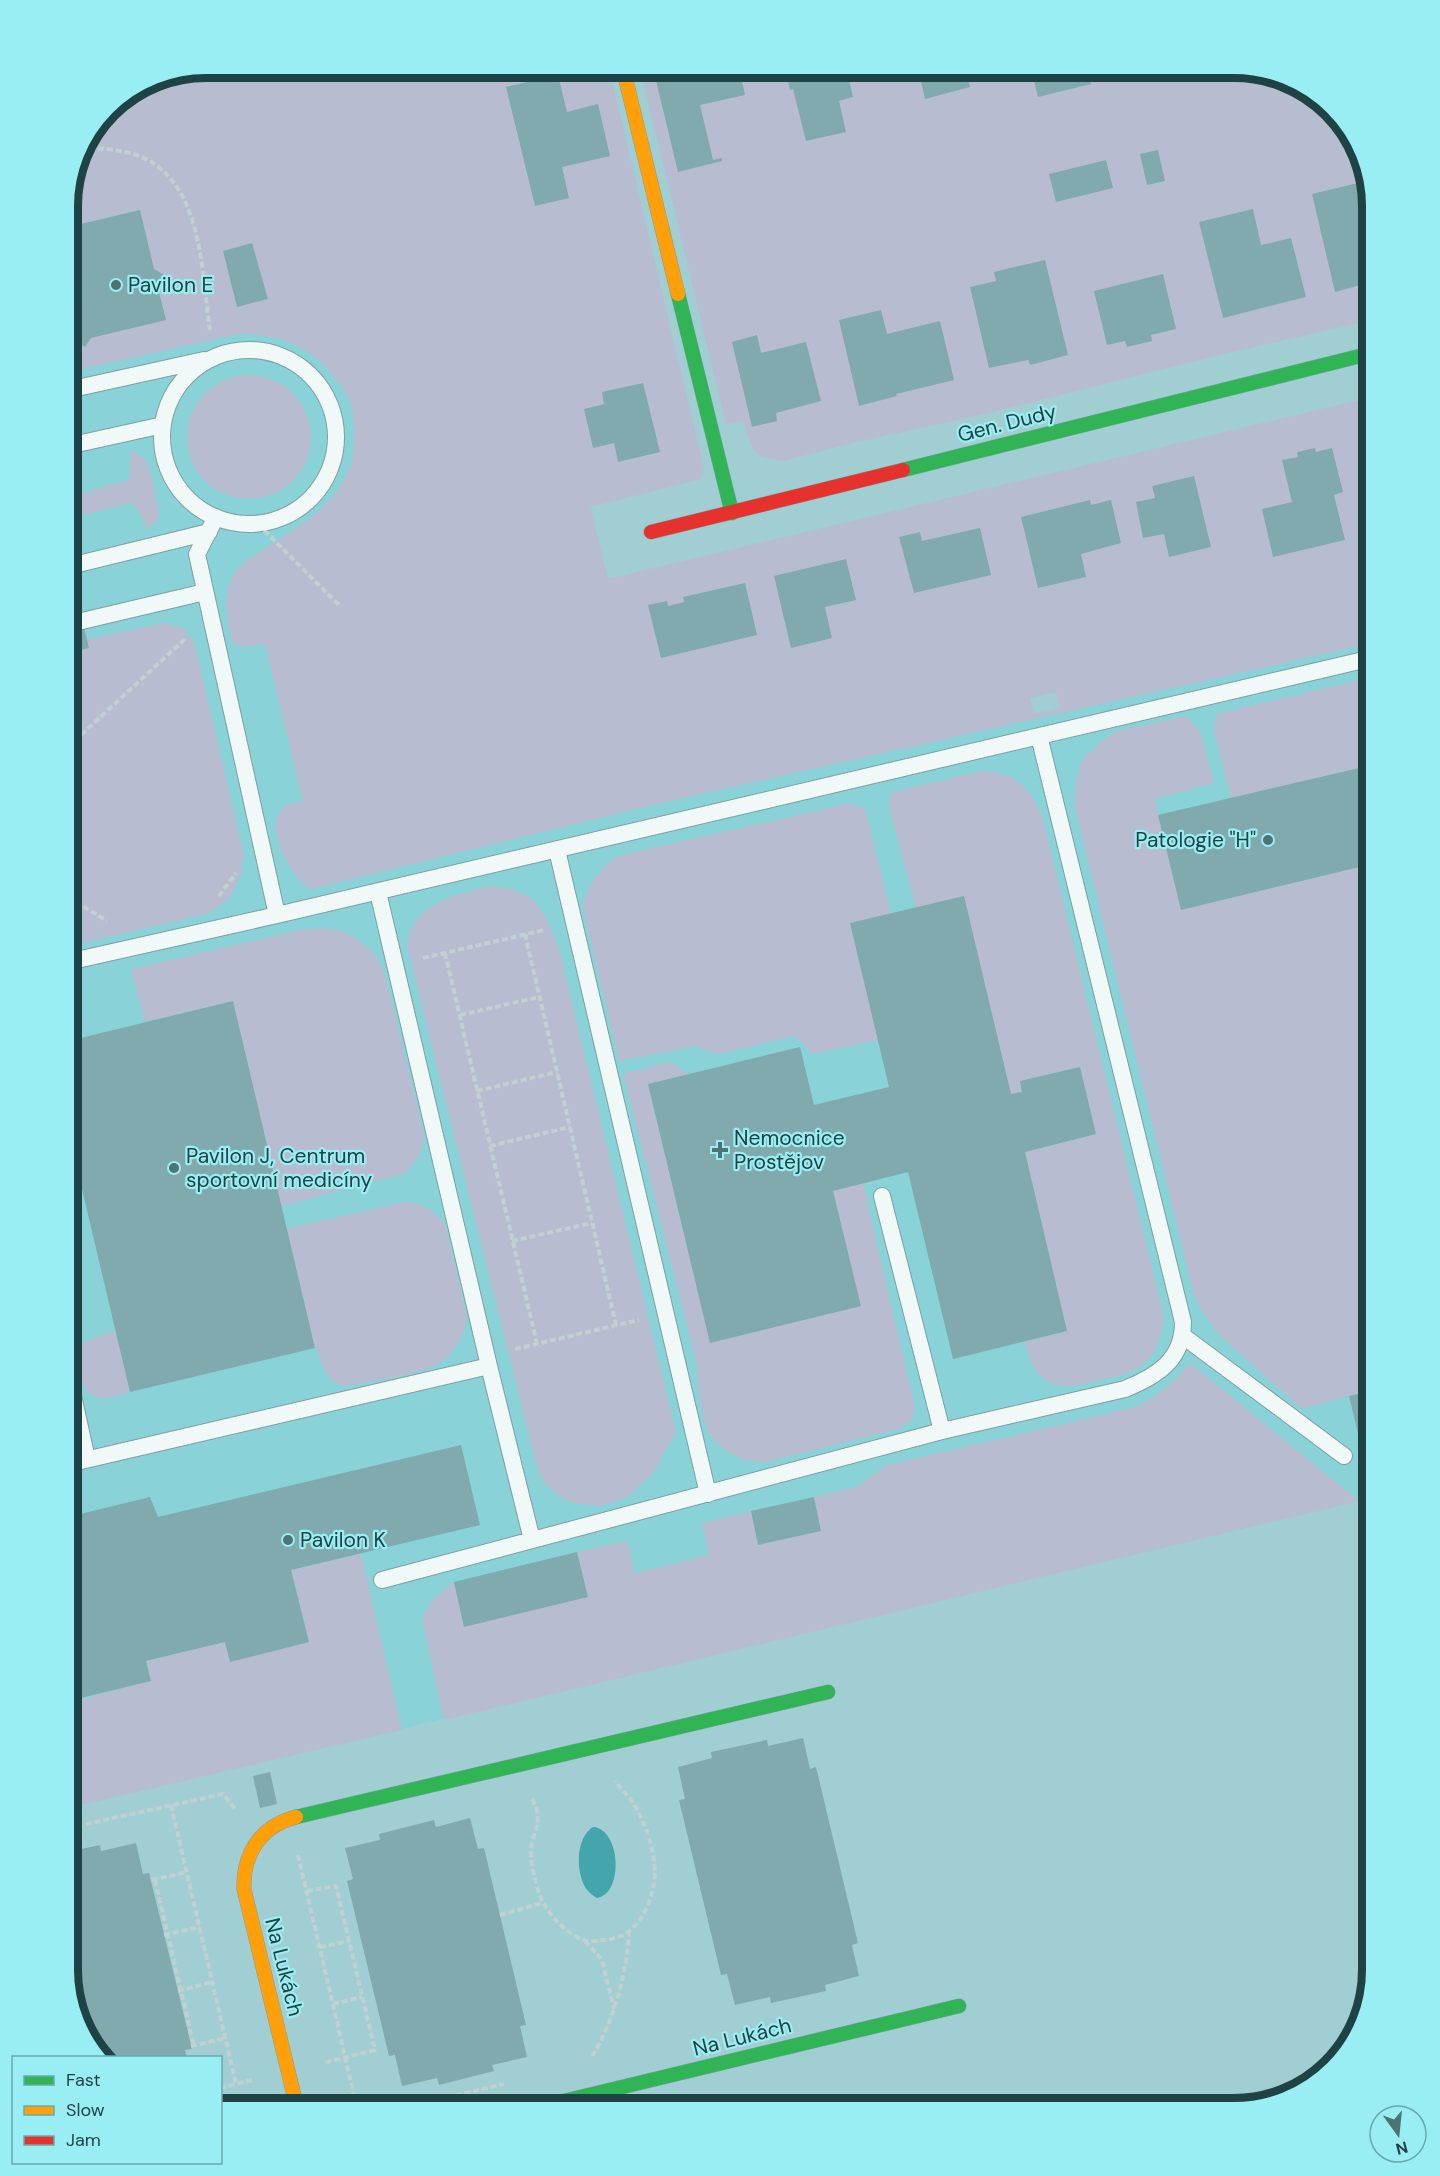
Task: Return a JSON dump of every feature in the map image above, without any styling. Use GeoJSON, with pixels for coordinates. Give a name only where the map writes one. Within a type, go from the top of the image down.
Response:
{"type":"FeatureCollection","features":[{"type":"Feature","properties":{"kind":"street"},"geometry":{"type":"LineString","coordinates":[[625,78],[732,513]]}},
{"type":"Feature","properties":{"kind":"street","name":"Gen. Dudy"},"geometry":{"type":"LineString","coordinates":[[651,532],[1362,356]]}},
{"type":"Feature","properties":{"kind":"street"},"geometry":{"type":"LineString","coordinates":[[259,1839],[271,1827],[290,1819],[828,1692]]}},
{"type":"Feature","properties":{"kind":"street","name":"Na Lukách"},"geometry":{"type":"LineString","coordinates":[[259,1839],[244,1864],[244,1889],[295,2098]]}},
{"type":"Feature","properties":{"kind":"street","name":"Na Lukách"},"geometry":{"type":"LineString","coordinates":[[577,2098],[959,2006]]}},
{"type":"Feature","properties":{"kind":"lane"},"geometry":{"type":"LineString","coordinates":[[78,388],[241,351],[270,353],[296,364],[317,383],[333,415],[336,436],[335,450],[327,477],[309,500],[285,516],[258,524],[212,525],[78,564]]}},
{"type":"Feature","properties":{"kind":"lane"},"geometry":{"type":"LineString","coordinates":[[212,525],[174,480],[164,454],[163,425],[169,404],[180,386],[201,365],[214,358]]}},
{"type":"Feature","properties":{"kind":"lane"},"geometry":{"type":"LineString","coordinates":[[78,444],[163,425]]}},
{"type":"Feature","properties":{"kind":"lane"},"geometry":{"type":"LineString","coordinates":[[212,525],[197,554],[277,915]]}},
{"type":"Feature","properties":{"kind":"lane"},"geometry":{"type":"LineString","coordinates":[[82,621],[205,592]]}},
{"type":"Feature","properties":{"kind":"lane"},"geometry":{"type":"LineString","coordinates":[[78,960],[378,892],[1362,660]]}},
{"type":"Feature","properties":{"kind":"lane"},"geometry":{"type":"LineString","coordinates":[[382,1580],[942,1431],[1125,1389],[1145,1381],[1161,1370],[1176,1352],[1183,1336],[1183,1322],[1039,736]]}},
{"type":"Feature","properties":{"kind":"lane"},"geometry":{"type":"LineString","coordinates":[[557,850],[708,1494]]}},
{"type":"Feature","properties":{"kind":"lane"},"geometry":{"type":"LineString","coordinates":[[378,892],[532,1540]]}},
{"type":"Feature","properties":{"kind":"lane"},"geometry":{"type":"LineString","coordinates":[[882,1196],[942,1431]]}},
{"type":"Feature","properties":{"kind":"lane"},"geometry":{"type":"LineString","coordinates":[[1183,1336],[1344,1456]]}},
{"type":"Feature","properties":{"kind":"lane"},"geometry":{"type":"LineString","coordinates":[[78,1461],[488,1360]]}},
{"type":"Feature","properties":{"kind":"lane"},"geometry":{"type":"LineString","coordinates":[[78,1418],[87,1459]]}},
{"type":"Feature","properties":{"kind":"path"},"geometry":{"type":"LineString","coordinates":[[91,149],[108,148],[147,159],[166,172],[179,188],[190,213],[196,235],[214,358]]}},
{"type":"Feature","properties":{"kind":"path"},"geometry":{"type":"LineString","coordinates":[[258,524],[341,607]]}},
{"type":"Feature","properties":{"kind":"path"},"geometry":{"type":"LineString","coordinates":[[78,738],[210,617]]}},
{"type":"Feature","properties":{"kind":"path"},"geometry":{"type":"LineString","coordinates":[[185,639],[188,650]]}},
{"type":"Feature","properties":{"kind":"path"},"geometry":{"type":"LineString","coordinates":[[213,899],[222,895],[236,876],[237,865]]}},
{"type":"Feature","properties":{"kind":"path"},"geometry":{"type":"LineString","coordinates":[[78,903],[113,925],[102,928]]}},
{"type":"Feature","properties":{"kind":"path"},"geometry":{"type":"LineString","coordinates":[[396,965],[574,922]]}},
{"type":"Feature","properties":{"kind":"path"},"geometry":{"type":"LineString","coordinates":[[525,934],[616,1325]]}},
{"type":"Feature","properties":{"kind":"path"},"geometry":{"type":"LineString","coordinates":[[445,953],[537,1344]]}},
{"type":"Feature","properties":{"kind":"path"},"geometry":{"type":"LineString","coordinates":[[460,1015],[539,997]]}},
{"type":"Feature","properties":{"kind":"path"},"geometry":{"type":"LineString","coordinates":[[477,1091],[557,1072]]}},
{"type":"Feature","properties":{"kind":"path"},"geometry":{"type":"LineString","coordinates":[[490,1146],[570,1127]]}},
{"type":"Feature","properties":{"kind":"path"},"geometry":{"type":"LineString","coordinates":[[512,1241],[592,1223]]}},
{"type":"Feature","properties":{"kind":"path"},"geometry":{"type":"LineString","coordinates":[[488,1360],[537,1344],[666,1314]]}},
{"type":"Feature","properties":{"kind":"path"},"geometry":{"type":"LineString","coordinates":[[531,1796],[538,1812],[538,1823],[531,1851],[542,1903],[568,1932],[585,1941],[602,1960],[614,2009],[628,1950],[629,1932],[646,1908],[655,1877],[651,1846],[635,1804],[609,1775]]}},
{"type":"Feature","properties":{"kind":"path"},"geometry":{"type":"LineString","coordinates":[[78,1826],[223,1794],[259,1839]]}},
{"type":"Feature","properties":{"kind":"path"},"geometry":{"type":"LineString","coordinates":[[171,1805],[236,2084]]}},
{"type":"Feature","properties":{"kind":"path"},"geometry":{"type":"LineString","coordinates":[[290,1819],[355,2098]]}},
{"type":"Feature","properties":{"kind":"path"},"geometry":{"type":"LineString","coordinates":[[187,1872],[153,1880],[192,2046],[225,2038]]}},
{"type":"Feature","properties":{"kind":"path"},"geometry":{"type":"LineString","coordinates":[[307,1891],[336,1886],[375,2050],[345,2058]]}},
{"type":"Feature","properties":{"kind":"path"},"geometry":{"type":"LineString","coordinates":[[500,1915],[542,1903]]}},
{"type":"Feature","properties":{"kind":"path"},"geometry":{"type":"LineString","coordinates":[[166,1935],[200,1928]]}},
{"type":"Feature","properties":{"kind":"path"},"geometry":{"type":"LineString","coordinates":[[585,1941],[607,1940],[629,1932]]}},
{"type":"Feature","properties":{"kind":"path"},"geometry":{"type":"LineString","coordinates":[[320,1947],[349,1941]]}},
{"type":"Feature","properties":{"kind":"path"},"geometry":{"type":"LineString","coordinates":[[179,1991],[212,1983]]}},
{"type":"Feature","properties":{"kind":"path"},"geometry":{"type":"LineString","coordinates":[[333,2004],[362,1997]]}},
{"type":"Feature","properties":{"kind":"shaded area","name":"Nemocnice Prostějov"},"geometry":{"type":"Polygon","coordinates":[[[198,78],[487,78],[661,803],[1362,637],[1362,1500],[78,1806],[78,198],[82,173],[95,142],[122,110],[142,95],[157,88],[181,80],[198,78]]]}},
{"type":"Feature","properties":{"kind":"shaded area"},"geometry":{"type":"Polygon","coordinates":[[[198,78],[611,78],[704,469],[701,479],[590,507],[608,579],[1362,399],[1362,645],[661,803],[311,889],[289,865],[278,841],[277,818],[281,810],[288,805],[303,801],[265,644],[241,647],[232,642],[227,595],[231,580],[249,558],[311,517],[325,505],[346,477],[352,459],[354,439],[349,399],[322,363],[300,347],[274,338],[243,333],[78,370],[78,342],[85,347],[91,338],[166,319],[159,292],[168,278],[154,269],[140,210],[78,225],[78,198],[82,173],[95,142],[122,110],[142,95],[173,82],[198,78]],[[1056,692],[1030,698],[1034,714],[1060,708],[1056,692]]]}},
{"type":"Feature","properties":{"kind":"shaded area"},"geometry":{"type":"Polygon","coordinates":[[[642,78],[1242,78],[1259,80],[1283,88],[1312,105],[1335,128],[1352,157],[1358,173],[1362,206],[1362,322],[783,461],[761,457],[753,449],[743,421],[726,424],[642,78]]]}},
{"type":"Feature","properties":{"kind":"shaded area"},"geometry":{"type":"Polygon","coordinates":[[[249,375],[273,380],[293,393],[306,413],[311,437],[306,461],[293,481],[273,494],[249,499],[225,494],[205,481],[192,461],[187,437],[192,413],[205,393],[225,380],[249,375]]]}},
{"type":"Feature","properties":{"kind":"shaded area"},"geometry":{"type":"Polygon","coordinates":[[[131,450],[143,457],[149,466],[159,513],[157,520],[148,529],[133,502],[78,517],[78,494],[129,480],[131,450]]]}},
{"type":"Feature","properties":{"kind":"shaded area"},"geometry":{"type":"Polygon","coordinates":[[[78,534],[84,545],[78,546],[78,534]]]}},
{"type":"Feature","properties":{"kind":"shaded area"},"geometry":{"type":"Polygon","coordinates":[[[163,623],[183,628],[194,641],[243,851],[243,862],[235,889],[223,903],[206,914],[78,944],[78,650],[88,648],[86,640],[163,623]]]}},
{"type":"Feature","properties":{"kind":"shaded area"},"geometry":{"type":"Polygon","coordinates":[[[1362,679],[1362,767],[1231,798],[1214,731],[1216,714],[1362,679]]]}},
{"type":"Feature","properties":{"kind":"shaded area"},"geometry":{"type":"Polygon","coordinates":[[[1186,716],[1200,732],[1214,783],[1155,799],[1181,910],[1362,866],[1362,1392],[1302,1409],[1217,1333],[1195,1299],[1075,808],[1076,783],[1082,760],[1098,744],[1117,731],[1186,716]]]}},
{"type":"Feature","properties":{"kind":"shaded area"},"geometry":{"type":"Polygon","coordinates":[[[982,771],[1004,775],[1021,784],[1033,798],[1043,819],[1164,1317],[1155,1350],[1141,1366],[1117,1376],[1070,1386],[1052,1383],[1042,1377],[1032,1364],[1025,1342],[1067,1331],[1025,1152],[1096,1134],[1080,1067],[1020,1081],[1022,1092],[1011,1094],[916,908],[888,803],[892,792],[982,771]]]}},
{"type":"Feature","properties":{"kind":"shaded area"},"geometry":{"type":"Polygon","coordinates":[[[851,803],[865,808],[891,914],[850,924],[878,1040],[813,1054],[795,1036],[717,1054],[695,1046],[619,1061],[583,908],[591,884],[599,873],[617,856],[851,803]]]}},
{"type":"Feature","properties":{"kind":"shaded area"},"geometry":{"type":"Polygon","coordinates":[[[492,886],[520,892],[537,905],[549,923],[559,949],[676,1432],[654,1472],[628,1497],[601,1506],[573,1503],[556,1494],[543,1481],[536,1464],[407,946],[412,928],[426,911],[447,899],[492,886]]]}},
{"type":"Feature","properties":{"kind":"shaded area"},"geometry":{"type":"Polygon","coordinates":[[[305,929],[329,929],[346,933],[369,949],[380,963],[384,971],[424,1135],[418,1157],[403,1174],[281,1206],[232,1001],[145,1022],[131,969],[305,929]]]}},
{"type":"Feature","properties":{"kind":"shaded area"},"geometry":{"type":"Polygon","coordinates":[[[670,1062],[688,1074],[648,1084],[710,1342],[861,1306],[833,1191],[863,1183],[915,1408],[912,1419],[898,1429],[765,1462],[740,1458],[724,1449],[711,1436],[704,1421],[698,1389],[697,1365],[623,1074],[670,1062]]]}},
{"type":"Feature","properties":{"kind":"shaded area"},"geometry":{"type":"Polygon","coordinates":[[[404,1202],[427,1208],[445,1224],[467,1317],[464,1330],[451,1353],[433,1366],[381,1380],[345,1386],[339,1384],[329,1377],[317,1348],[315,1348],[287,1229],[404,1202]]]}},
{"type":"Feature","properties":{"kind":"shaded area"},"geometry":{"type":"Polygon","coordinates":[[[115,1331],[130,1392],[101,1398],[94,1396],[84,1387],[78,1369],[78,1350],[88,1341],[115,1331]]]}},
{"type":"Feature","properties":{"kind":"shaded area"},"geometry":{"type":"Polygon","coordinates":[[[1190,1363],[1359,1501],[444,1720],[422,1618],[433,1599],[454,1582],[464,1627],[577,1552],[627,1541],[635,1573],[709,1555],[702,1523],[751,1511],[758,1545],[821,1531],[814,1497],[856,1487],[887,1465],[1132,1408],[1164,1389],[1190,1363]]]}},
{"type":"Feature","properties":{"kind":"shaded area"},"geometry":{"type":"Polygon","coordinates":[[[361,1554],[402,1730],[78,1806],[78,1700],[151,1681],[146,1661],[225,1642],[230,1661],[309,1641],[291,1570],[361,1554]]]}},
{"type":"Feature","properties":{"kind":"shaded area"},"geometry":{"type":"Polygon","coordinates":[[[593,1827],[602,1830],[609,1838],[616,1862],[612,1886],[606,1894],[597,1898],[585,1887],[579,1862],[583,1838],[593,1827]]]}},
{"type":"Feature","properties":{"kind":"building"},"geometry":{"type":"Polygon","coordinates":[[[545,78],[559,78],[567,112],[598,104],[610,156],[562,167],[569,198],[535,206],[506,87],[545,78]]]}},
{"type":"Feature","properties":{"kind":"building"},"geometry":{"type":"Polygon","coordinates":[[[655,78],[741,78],[745,95],[700,105],[713,160],[722,158],[722,161],[678,172],[655,78]]]}},
{"type":"Feature","properties":{"kind":"building"},"geometry":{"type":"Polygon","coordinates":[[[787,78],[848,78],[853,97],[839,101],[846,132],[806,141],[793,89],[790,90],[787,78]]]}},
{"type":"Feature","properties":{"kind":"building"},"geometry":{"type":"Polygon","coordinates":[[[920,78],[968,78],[970,87],[925,99],[920,78]]]}},
{"type":"Feature","properties":{"kind":"building"},"geometry":{"type":"Polygon","coordinates":[[[1033,78],[1090,78],[1091,84],[1038,97],[1033,78]]]}},
{"type":"Feature","properties":{"kind":"building"},"geometry":{"type":"Polygon","coordinates":[[[1158,150],[1165,181],[1147,185],[1140,154],[1158,150]]]}},
{"type":"Feature","properties":{"kind":"building"},"geometry":{"type":"Polygon","coordinates":[[[1106,160],[1113,188],[1056,202],[1049,174],[1106,160]]]}},
{"type":"Feature","properties":{"kind":"building"},"geometry":{"type":"Polygon","coordinates":[[[1360,183],[1362,285],[1335,292],[1312,194],[1360,183]]]}},
{"type":"Feature","properties":{"kind":"building"},"geometry":{"type":"Polygon","coordinates":[[[1253,209],[1261,245],[1291,238],[1306,297],[1223,318],[1199,222],[1253,209]]]}},
{"type":"Feature","properties":{"kind":"building","name":"Pavilon E"},"geometry":{"type":"Polygon","coordinates":[[[140,210],[154,269],[168,277],[159,292],[166,320],[91,338],[85,347],[78,342],[78,225],[140,210]]]}},
{"type":"Feature","properties":{"kind":"building"},"geometry":{"type":"Polygon","coordinates":[[[252,243],[268,299],[237,307],[223,251],[252,243]]]}},
{"type":"Feature","properties":{"kind":"building"},"geometry":{"type":"Polygon","coordinates":[[[1045,260],[1068,355],[1030,365],[1028,360],[989,368],[970,287],[996,281],[994,272],[1045,260]]]}},
{"type":"Feature","properties":{"kind":"building"},"geometry":{"type":"Polygon","coordinates":[[[1163,274],[1176,329],[1151,335],[1152,341],[1127,347],[1125,341],[1107,345],[1094,291],[1163,274]]]}},
{"type":"Feature","properties":{"kind":"building"},"geometry":{"type":"Polygon","coordinates":[[[881,310],[887,334],[940,321],[954,380],[896,394],[897,396],[859,406],[839,320],[881,310]]]}},
{"type":"Feature","properties":{"kind":"building"},"geometry":{"type":"Polygon","coordinates":[[[757,335],[761,353],[806,342],[821,401],[776,413],[777,421],[752,427],[732,342],[757,335]]]}},
{"type":"Feature","properties":{"kind":"building"},"geometry":{"type":"Polygon","coordinates":[[[643,383],[660,452],[618,462],[614,443],[593,448],[584,409],[604,404],[602,392],[643,383]]]}},
{"type":"Feature","properties":{"kind":"building"},"geometry":{"type":"Polygon","coordinates":[[[1315,448],[1316,452],[1332,448],[1343,492],[1334,495],[1345,540],[1273,557],[1262,509],[1292,502],[1282,460],[1298,457],[1297,452],[1315,448]]]}},
{"type":"Feature","properties":{"kind":"building"},"geometry":{"type":"Polygon","coordinates":[[[1194,476],[1211,547],[1169,557],[1164,534],[1143,538],[1136,502],[1155,498],[1152,486],[1194,476]]]}},
{"type":"Feature","properties":{"kind":"building"},"geometry":{"type":"Polygon","coordinates":[[[1090,500],[1091,505],[1111,500],[1121,543],[1081,554],[1086,577],[1038,588],[1021,517],[1090,500]]]}},
{"type":"Feature","properties":{"kind":"building"},"geometry":{"type":"Polygon","coordinates":[[[980,528],[991,575],[914,593],[899,537],[920,532],[922,541],[980,528]]]}},
{"type":"Feature","properties":{"kind":"building"},"geometry":{"type":"Polygon","coordinates":[[[846,559],[856,600],[825,607],[832,638],[791,648],[774,576],[846,559]]]}},
{"type":"Feature","properties":{"kind":"building"},"geometry":{"type":"Polygon","coordinates":[[[745,583],[757,635],[661,658],[648,605],[667,601],[668,606],[684,602],[683,597],[745,583]]]}},
{"type":"Feature","properties":{"kind":"building"},"geometry":{"type":"Polygon","coordinates":[[[78,604],[89,648],[78,651],[78,604]]]}},
{"type":"Feature","properties":{"kind":"building","name":"Patologie \"H\""},"geometry":{"type":"Polygon","coordinates":[[[1362,767],[1362,866],[1181,910],[1158,815],[1362,767]]]}},
{"type":"Feature","properties":{"kind":"building","name":"Nemocnice Prostějov"},"geometry":{"type":"Polygon","coordinates":[[[964,896],[1011,1094],[1022,1092],[1020,1081],[1080,1067],[1096,1134],[1025,1152],[1067,1331],[953,1359],[908,1172],[833,1191],[861,1306],[710,1343],[648,1084],[800,1047],[814,1105],[889,1087],[850,923],[964,896]]]}},
{"type":"Feature","properties":{"kind":"building","name":"Pavilon J, Centrum sportovní medicíny"},"geometry":{"type":"Polygon","coordinates":[[[233,1001],[315,1348],[130,1392],[78,1172],[78,1039],[233,1001]]]}},
{"type":"Feature","properties":{"kind":"building"},"geometry":{"type":"Polygon","coordinates":[[[1362,1393],[1362,1450],[1349,1396],[1362,1393]]]}},
{"type":"Feature","properties":{"kind":"building","name":"Pavilon K"},"geometry":{"type":"Polygon","coordinates":[[[461,1445],[480,1525],[291,1570],[309,1642],[230,1662],[225,1642],[146,1661],[151,1681],[78,1699],[78,1515],[150,1497],[158,1517],[461,1445]]]}},
{"type":"Feature","properties":{"kind":"building"},"geometry":{"type":"Polygon","coordinates":[[[814,1497],[821,1531],[758,1545],[751,1511],[814,1497]]]}},
{"type":"Feature","properties":{"kind":"building"},"geometry":{"type":"Polygon","coordinates":[[[577,1552],[588,1597],[464,1627],[454,1582],[577,1552]]]}},
{"type":"Feature","properties":{"kind":"building"},"geometry":{"type":"Polygon","coordinates":[[[803,1738],[810,1769],[816,1767],[858,1943],[852,1945],[859,1976],[825,1985],[826,1991],[771,2003],[770,1997],[735,2005],[727,1974],[721,1975],[679,1800],[685,1799],[678,1767],[712,1758],[711,1752],[767,1740],[768,1746],[803,1738]]]}},
{"type":"Feature","properties":{"kind":"building"},"geometry":{"type":"Polygon","coordinates":[[[270,1772],[277,1804],[260,1808],[253,1776],[270,1772]]]}},
{"type":"Feature","properties":{"kind":"building"},"geometry":{"type":"Polygon","coordinates":[[[470,1818],[478,1849],[484,1848],[526,2025],[520,2026],[527,2057],[492,2065],[494,2071],[439,2085],[437,2078],[402,2086],[395,2055],[389,2056],[347,1881],[353,1879],[345,1848],[380,1840],[379,1834],[434,1820],[436,1827],[470,1818]]]}},
{"type":"Feature","properties":{"kind":"building"},"geometry":{"type":"Polygon","coordinates":[[[136,1843],[143,1874],[149,1873],[192,2049],[185,2050],[186,2056],[112,2056],[95,2034],[88,2019],[82,2003],[78,1970],[78,1850],[100,1845],[101,1851],[136,1843]]]}},
{"type":"Feature","properties":{"kind":"traffic: fast"},"geometry":{"type":"LineString","coordinates":[[678,294],[732,513]]}},
{"type":"Feature","properties":{"kind":"traffic: fast"},"geometry":{"type":"LineString","coordinates":[[903,470],[1362,355]]}},
{"type":"Feature","properties":{"kind":"traffic: fast"},"geometry":{"type":"LineString","coordinates":[[296,1817],[828,1692]]}},
{"type":"Feature","properties":{"kind":"traffic: fast"},"geometry":{"type":"LineString","coordinates":[[577,2098],[959,2006]]}},
{"type":"Feature","properties":{"kind":"traffic: slow"},"geometry":{"type":"LineString","coordinates":[[625,78],[678,294]]}},
{"type":"Feature","properties":{"kind":"traffic: slow"},"geometry":{"type":"LineString","coordinates":[[295,2098],[244,1889],[247,1864],[257,1843],[273,1827],[296,1817]]}},
{"type":"Feature","properties":{"kind":"traffic: jam"},"geometry":{"type":"LineString","coordinates":[[651,532],[903,470]]}},
{"type":"Feature","properties":{"kind":"place","name":"Pavilon E"},"geometry":{"type":"Point","coordinates":[116,285]}},
{"type":"Feature","properties":{"kind":"place","name":"Patologie \"H\""},"geometry":{"type":"Point","coordinates":[1268,840]}},
{"type":"Feature","properties":{"kind":"place","name":"Nemocnice Prostějov"},"geometry":{"type":"Point","coordinates":[720,1150]}},
{"type":"Feature","properties":{"kind":"place","name":"Pavilon J, Centrum sportovní medicíny"},"geometry":{"type":"Point","coordinates":[174,1168]}},
{"type":"Feature","properties":{"kind":"place","name":"Pavilon K"},"geometry":{"type":"Point","coordinates":[288,1540]}}]}
